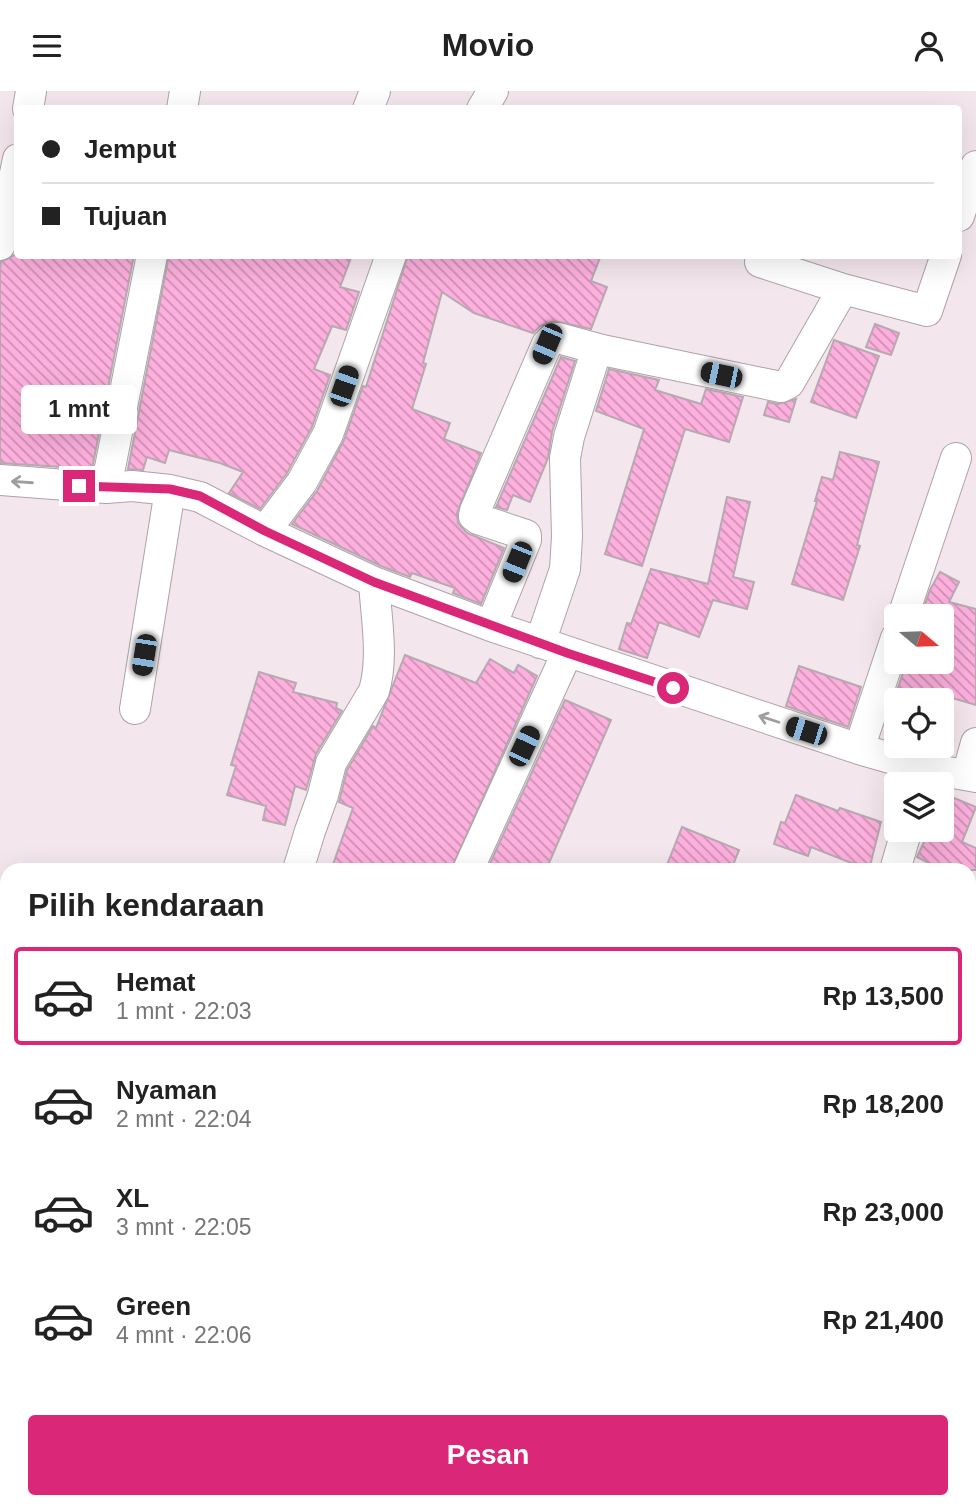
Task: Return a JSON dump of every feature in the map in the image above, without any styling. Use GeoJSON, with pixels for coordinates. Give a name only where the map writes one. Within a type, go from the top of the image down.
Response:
{"type":"FeatureCollection","features":[{"type":"Feature","properties":{"kind":"street"},"geometry":{"type":"LineString","coordinates":[[962,207],[976,166]]}},
{"type":"Feature","properties":{"kind":"street"},"geometry":{"type":"LineString","coordinates":[[0,245],[14,178]]}},
{"type":"Feature","properties":{"kind":"street"},"geometry":{"type":"LineString","coordinates":[[106,488],[151,259]]}},
{"type":"Feature","properties":{"kind":"street"},"geometry":{"type":"LineString","coordinates":[[265,531],[302,482],[328,434],[390,259]]}},
{"type":"Feature","properties":{"kind":"street"},"geometry":{"type":"LineString","coordinates":[[760,262],[843,289],[927,311],[945,259]]}},
{"type":"Feature","properties":{"kind":"street"},"geometry":{"type":"LineString","coordinates":[[491,626],[526,535],[478,519],[474,516],[475,511],[547,344],[552,339],[558,338],[781,387],[789,383],[843,289]]}},
{"type":"Feature","properties":{"kind":"street"},"geometry":{"type":"LineString","coordinates":[[471,863],[554,648],[567,537],[565,459],[569,437],[594,358],[602,349]]}},
{"type":"Feature","properties":{"kind":"street"},"geometry":{"type":"LineString","coordinates":[[907,604],[956,458]]}},
{"type":"Feature","properties":{"kind":"street"},"geometry":{"type":"LineString","coordinates":[[0,480],[106,488],[132,486],[170,489],[200,496],[265,531],[374,582],[554,648],[859,749],[914,772]]}},
{"type":"Feature","properties":{"kind":"street"},"geometry":{"type":"LineString","coordinates":[[135,709],[170,489]]}},
{"type":"Feature","properties":{"kind":"street"},"geometry":{"type":"LineString","coordinates":[[300,863],[331,762],[374,691],[378,664],[374,582]]}},
{"type":"Feature","properties":{"kind":"street"},"geometry":{"type":"LineString","coordinates":[[859,749],[884,674]]}},
{"type":"Feature","properties":{"kind":"street"},"geometry":{"type":"LineString","coordinates":[[954,776],[972,776],[976,743]]}},
{"type":"Feature","properties":{"kind":"street"},"geometry":{"type":"LineString","coordinates":[[897,863],[903,842]]}},
{"type":"Feature","properties":{"kind":"building"},"geometry":{"type":"Polygon","coordinates":[[[14,255],[14,259],[133,259],[92,469],[0,463],[1,262],[14,255]]]}},
{"type":"Feature","properties":{"kind":"building"},"geometry":{"type":"Polygon","coordinates":[[[168,259],[350,259],[340,287],[359,292],[346,330],[332,326],[314,369],[330,375],[312,427],[287,473],[260,509],[229,493],[243,472],[220,463],[169,450],[165,463],[147,457],[143,470],[128,469],[168,259]]]}},
{"type":"Feature","properties":{"kind":"building"},"geometry":{"type":"Polygon","coordinates":[[[407,259],[599,259],[591,281],[607,287],[591,329],[555,321],[540,326],[533,333],[474,313],[442,292],[423,363],[426,364],[412,409],[450,423],[444,439],[481,453],[457,513],[458,523],[467,533],[504,548],[481,604],[453,593],[455,588],[412,573],[410,577],[381,566],[292,524],[317,491],[344,440],[363,386],[366,387],[407,259]]]}},
{"type":"Feature","properties":{"kind":"building"},"geometry":{"type":"Polygon","coordinates":[[[875,324],[899,333],[891,355],[866,347],[875,324]]]}},
{"type":"Feature","properties":{"kind":"building"},"geometry":{"type":"Polygon","coordinates":[[[834,340],[879,356],[856,418],[811,402],[834,340]]]}},
{"type":"Feature","properties":{"kind":"building"},"geometry":{"type":"Polygon","coordinates":[[[561,357],[575,361],[552,432],[548,458],[530,502],[513,495],[507,510],[496,507],[561,357]]]}},
{"type":"Feature","properties":{"kind":"building"},"geometry":{"type":"Polygon","coordinates":[[[609,369],[659,380],[655,390],[701,404],[706,389],[743,397],[729,442],[685,429],[642,566],[605,554],[644,429],[596,411],[609,369]]]}},
{"type":"Feature","properties":{"kind":"building"},"geometry":{"type":"Polygon","coordinates":[[[796,399],[789,422],[764,415],[768,402],[778,404],[796,399]]]}},
{"type":"Feature","properties":{"kind":"building"},"geometry":{"type":"Polygon","coordinates":[[[840,452],[879,462],[857,545],[860,546],[843,600],[792,584],[822,477],[833,480],[840,452]]]}},
{"type":"Feature","properties":{"kind":"building"},"geometry":{"type":"Polygon","coordinates":[[[727,497],[750,502],[733,577],[754,582],[747,609],[713,600],[699,637],[659,622],[647,658],[619,649],[627,623],[631,624],[651,569],[708,584],[727,497]]]}},
{"type":"Feature","properties":{"kind":"building"},"geometry":{"type":"Polygon","coordinates":[[[940,572],[959,582],[949,602],[976,609],[976,705],[954,698],[954,688],[898,688],[903,674],[954,674],[954,604],[925,604],[940,572]]]}},
{"type":"Feature","properties":{"kind":"building"},"geometry":{"type":"Polygon","coordinates":[[[405,655],[476,683],[490,659],[514,673],[518,665],[537,676],[454,863],[333,863],[353,808],[339,802],[347,770],[373,726],[376,728],[405,655]]]}},
{"type":"Feature","properties":{"kind":"building"},"geometry":{"type":"Polygon","coordinates":[[[799,666],[861,687],[848,727],[786,706],[799,666]]]}},
{"type":"Feature","properties":{"kind":"building"},"geometry":{"type":"Polygon","coordinates":[[[259,672],[296,683],[293,692],[337,703],[336,708],[342,711],[316,754],[306,790],[295,786],[285,825],[263,820],[266,806],[227,795],[236,766],[231,765],[259,672]]]}},
{"type":"Feature","properties":{"kind":"building"},"geometry":{"type":"Polygon","coordinates":[[[565,700],[611,720],[549,863],[490,863],[565,700]]]}},
{"type":"Feature","properties":{"kind":"building"},"geometry":{"type":"Polygon","coordinates":[[[796,795],[838,811],[840,808],[881,822],[871,863],[851,863],[811,847],[808,856],[774,844],[781,822],[785,823],[796,795]]]}},
{"type":"Feature","properties":{"kind":"building"},"geometry":{"type":"Polygon","coordinates":[[[954,798],[976,807],[962,842],[976,848],[976,863],[929,863],[917,857],[924,842],[954,842],[954,798]]]}},
{"type":"Feature","properties":{"kind":"building"},"geometry":{"type":"Polygon","coordinates":[[[682,827],[739,850],[734,863],[668,863],[682,827]]]}},
{"type":"Feature","properties":{"kind":"route"},"geometry":{"type":"LineString","coordinates":[[79,486],[170,489],[200,496],[265,531],[374,582],[567,653],[673,688]]}}]}
